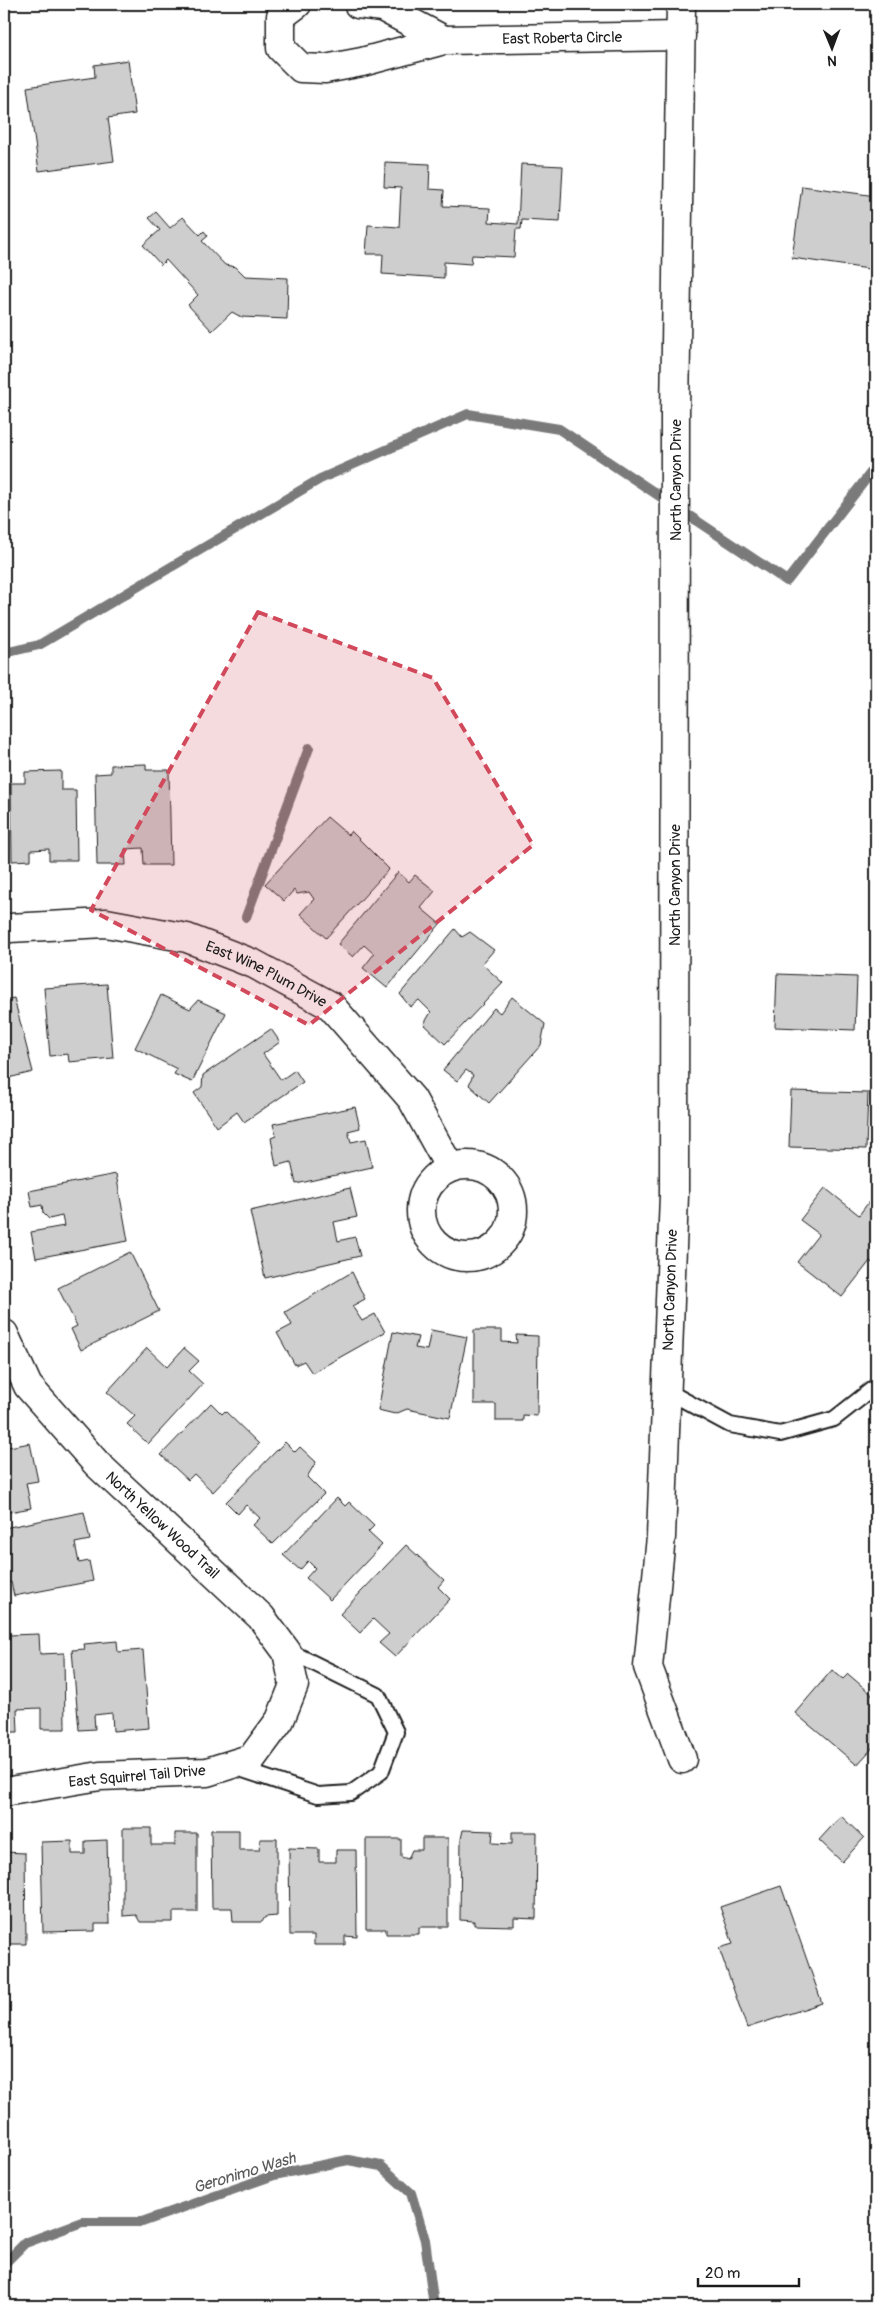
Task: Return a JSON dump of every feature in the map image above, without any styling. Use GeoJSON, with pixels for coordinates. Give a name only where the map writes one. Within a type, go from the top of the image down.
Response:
{"type":"FeatureCollection","features":[{"type":"Feature","properties":{"kind":"street","name":"East Roberta Circle"},"geometry":{"type":"LineString","coordinates":[[297,4],[281,16],[281,48],[301,68],[325,69],[362,62],[444,40],[681,36]]}},
{"type":"Feature","properties":{"kind":"street","name":"East Roberta Circle"},"geometry":{"type":"LineString","coordinates":[[358,4],[382,7],[444,40]]}},
{"type":"Feature","properties":{"kind":"street","name":"North Canyon Drive"},"geometry":{"type":"LineString","coordinates":[[681,4],[675,414],[674,1195],[662,1537],[648,1667],[682,1759]]}},
{"type":"Feature","properties":{"kind":"street","name":"East Wine Plum Drive"},"geometry":{"type":"LineString","coordinates":[[4,930],[10,928],[106,923],[187,938],[254,964],[331,1006],[412,1099],[450,1168]]}},
{"type":"Feature","properties":{"kind":"street","name":"North Yellow Wood Trail"},"geometry":{"type":"LineString","coordinates":[[4,1334],[28,1386],[97,1464],[261,1617],[284,1648],[294,1685],[280,1720]]}},
{"type":"Feature","properties":{"kind":"street","name":"East Squirrel Tail Drive"},"geometry":{"type":"LineString","coordinates":[[4,1792],[100,1776],[207,1772],[252,1758],[280,1720]]}},
{"type":"Feature","properties":{"kind":"lane"},"geometry":{"type":"LineString","coordinates":[[666,1391],[730,1425],[780,1434],[834,1419],[876,1386]]}},
{"type":"Feature","properties":{"kind":"lane"},"geometry":{"type":"LineString","coordinates":[[228,1765],[318,1795],[351,1792],[382,1772],[396,1732],[378,1695],[284,1648]]}},
{"type":"Feature","properties":{"kind":"highlighted area"},"geometry":{"type":"Polygon","coordinates":[[[258,612],[433,678],[533,845],[309,1025],[91,910],[258,612]]]}},
{"type":"Feature","properties":{"kind":"building"},"geometry":{"type":"Polygon","coordinates":[[[128,60],[135,114],[108,118],[114,161],[39,171],[27,87],[95,77],[94,65],[128,60]]]}},
{"type":"Feature","properties":{"kind":"building"},"geometry":{"type":"Polygon","coordinates":[[[385,162],[430,164],[429,189],[444,190],[443,206],[490,208],[489,222],[518,224],[521,164],[563,166],[560,222],[522,220],[521,229],[516,229],[514,257],[472,255],[471,264],[444,262],[444,278],[382,274],[383,254],[366,254],[368,225],[399,227],[401,188],[384,187],[385,162]]]}},
{"type":"Feature","properties":{"kind":"building"},"geometry":{"type":"Polygon","coordinates":[[[802,186],[876,196],[876,270],[792,258],[802,186]]]}},
{"type":"Feature","properties":{"kind":"building"},"geometry":{"type":"Polygon","coordinates":[[[156,212],[170,228],[183,217],[200,235],[204,231],[208,236],[202,241],[225,265],[236,267],[245,276],[288,278],[287,319],[241,317],[232,312],[212,331],[188,305],[198,295],[166,260],[161,265],[143,245],[160,230],[149,218],[156,212]]]}},
{"type":"Feature","properties":{"kind":"building"},"geometry":{"type":"Polygon","coordinates":[[[146,764],[146,770],[169,770],[171,865],[144,865],[143,848],[125,849],[126,865],[97,865],[95,774],[111,773],[111,765],[146,764]]]}},
{"type":"Feature","properties":{"kind":"building"},"geometry":{"type":"Polygon","coordinates":[[[61,771],[61,790],[76,790],[77,860],[49,860],[49,849],[31,850],[31,860],[12,861],[11,783],[25,783],[25,772],[61,771]]]}},
{"type":"Feature","properties":{"kind":"building"},"geometry":{"type":"Polygon","coordinates":[[[327,817],[348,835],[351,831],[389,869],[326,938],[300,914],[314,899],[309,892],[297,894],[294,890],[284,901],[265,884],[327,817]]]}},
{"type":"Feature","properties":{"kind":"building"},"geometry":{"type":"Polygon","coordinates":[[[398,872],[409,882],[415,875],[435,891],[421,908],[440,924],[387,988],[363,968],[374,954],[364,945],[353,957],[338,944],[398,872]]]}},
{"type":"Feature","properties":{"kind":"building"},"geometry":{"type":"Polygon","coordinates":[[[455,929],[462,937],[470,932],[494,950],[482,964],[503,983],[445,1044],[424,1024],[431,1012],[419,1000],[410,1007],[400,994],[455,929]]]}},
{"type":"Feature","properties":{"kind":"building"},"geometry":{"type":"Polygon","coordinates":[[[777,974],[857,977],[855,1030],[775,1027],[777,974]]]}},
{"type":"Feature","properties":{"kind":"building"},"geometry":{"type":"Polygon","coordinates":[[[107,984],[113,1058],[69,1062],[68,1054],[50,1056],[44,988],[107,984]]]}},
{"type":"Feature","properties":{"kind":"building"},"geometry":{"type":"Polygon","coordinates":[[[161,995],[190,1009],[198,1000],[226,1013],[192,1082],[174,1074],[177,1069],[135,1048],[161,995]]]}},
{"type":"Feature","properties":{"kind":"building"},"geometry":{"type":"Polygon","coordinates":[[[512,997],[545,1024],[541,1045],[489,1103],[469,1085],[473,1075],[466,1070],[457,1081],[443,1070],[494,1008],[500,1013],[512,997]]]}},
{"type":"Feature","properties":{"kind":"building"},"geometry":{"type":"Polygon","coordinates":[[[14,998],[33,1072],[4,1079],[4,1000],[14,998]]]}},
{"type":"Feature","properties":{"kind":"building"},"geometry":{"type":"Polygon","coordinates":[[[271,1029],[280,1042],[263,1054],[281,1080],[295,1070],[303,1082],[244,1122],[237,1112],[217,1127],[194,1093],[202,1087],[203,1075],[271,1029]]]}},
{"type":"Feature","properties":{"kind":"building"},"geometry":{"type":"Polygon","coordinates":[[[791,1091],[868,1093],[866,1149],[789,1147],[791,1091]]]}},
{"type":"Feature","properties":{"kind":"building"},"geometry":{"type":"Polygon","coordinates":[[[355,1107],[360,1128],[348,1131],[351,1142],[366,1139],[372,1167],[296,1184],[291,1162],[276,1166],[271,1138],[276,1136],[273,1124],[355,1107]]]}},
{"type":"Feature","properties":{"kind":"building"},"geometry":{"type":"Polygon","coordinates":[[[116,1174],[128,1241],[36,1258],[31,1232],[64,1226],[62,1216],[49,1219],[43,1213],[42,1205],[32,1207],[29,1191],[116,1174]]]}},
{"type":"Feature","properties":{"kind":"building"},"geometry":{"type":"Polygon","coordinates":[[[350,1188],[357,1217],[334,1222],[338,1241],[355,1237],[360,1256],[265,1278],[250,1211],[350,1188]]]}},
{"type":"Feature","properties":{"kind":"building"},"geometry":{"type":"Polygon","coordinates":[[[825,1188],[859,1215],[874,1195],[876,1197],[876,1266],[870,1261],[842,1297],[797,1262],[819,1234],[800,1220],[825,1188]]]}},
{"type":"Feature","properties":{"kind":"building"},"geometry":{"type":"Polygon","coordinates":[[[130,1252],[159,1311],[81,1350],[71,1329],[77,1326],[58,1288],[130,1252]]]}},
{"type":"Feature","properties":{"kind":"building"},"geometry":{"type":"Polygon","coordinates":[[[352,1272],[365,1299],[352,1306],[362,1321],[375,1314],[385,1332],[312,1373],[304,1361],[295,1365],[277,1333],[292,1325],[285,1312],[352,1272]]]}},
{"type":"Feature","properties":{"kind":"building"},"geometry":{"type":"Polygon","coordinates":[[[431,1330],[467,1337],[450,1418],[407,1409],[395,1414],[378,1410],[393,1332],[418,1337],[415,1348],[427,1350],[431,1330]]]}},
{"type":"Feature","properties":{"kind":"building"},"geometry":{"type":"Polygon","coordinates":[[[474,1330],[502,1330],[502,1342],[517,1343],[516,1335],[538,1336],[537,1416],[523,1415],[523,1421],[496,1421],[496,1404],[474,1404],[474,1330]]]}},
{"type":"Feature","properties":{"kind":"building"},"geometry":{"type":"Polygon","coordinates":[[[147,1348],[167,1367],[184,1348],[199,1361],[189,1371],[203,1384],[148,1444],[127,1424],[135,1416],[107,1392],[147,1348]]]}},
{"type":"Feature","properties":{"kind":"building"},"geometry":{"type":"Polygon","coordinates":[[[211,1403],[222,1414],[225,1411],[259,1444],[213,1492],[194,1474],[188,1480],[161,1455],[211,1403]]]}},
{"type":"Feature","properties":{"kind":"building"},"geometry":{"type":"Polygon","coordinates":[[[285,1442],[295,1452],[300,1447],[316,1462],[307,1477],[324,1494],[273,1544],[253,1525],[260,1518],[246,1505],[238,1514],[226,1502],[285,1442]]]}},
{"type":"Feature","properties":{"kind":"building"},"geometry":{"type":"Polygon","coordinates":[[[30,1443],[38,1481],[26,1483],[31,1508],[4,1513],[4,1448],[30,1443]]]}},
{"type":"Feature","properties":{"kind":"building"},"geometry":{"type":"Polygon","coordinates":[[[337,1498],[345,1506],[349,1502],[374,1526],[368,1532],[382,1545],[330,1600],[306,1578],[315,1568],[308,1561],[300,1570],[283,1555],[337,1498]]]}},
{"type":"Feature","properties":{"kind":"building"},"geometry":{"type":"Polygon","coordinates":[[[84,1512],[90,1540],[75,1543],[79,1563],[89,1561],[93,1581],[14,1596],[11,1582],[4,1583],[4,1553],[9,1552],[4,1528],[84,1512]]]}},
{"type":"Feature","properties":{"kind":"building"},"geometry":{"type":"Polygon","coordinates":[[[406,1545],[444,1580],[438,1587],[450,1599],[395,1657],[379,1643],[389,1634],[373,1619],[360,1633],[340,1614],[406,1545]]]}},
{"type":"Feature","properties":{"kind":"building"},"geometry":{"type":"Polygon","coordinates":[[[39,1634],[40,1654],[64,1653],[65,1729],[41,1729],[41,1708],[17,1709],[18,1732],[4,1732],[4,1641],[9,1641],[9,1635],[39,1634]]]}},
{"type":"Feature","properties":{"kind":"building"},"geometry":{"type":"Polygon","coordinates":[[[117,1641],[118,1652],[143,1650],[149,1728],[113,1731],[112,1713],[94,1715],[95,1729],[79,1730],[72,1650],[85,1649],[84,1644],[117,1641]]]}},
{"type":"Feature","properties":{"kind":"building"},"geometry":{"type":"Polygon","coordinates":[[[832,1670],[843,1679],[848,1674],[876,1698],[876,1744],[857,1765],[795,1713],[832,1670]]]}},
{"type":"Feature","properties":{"kind":"building"},"geometry":{"type":"Polygon","coordinates":[[[841,1816],[864,1838],[842,1862],[819,1840],[841,1816]]]}},
{"type":"Feature","properties":{"kind":"building"},"geometry":{"type":"Polygon","coordinates":[[[123,1828],[151,1828],[151,1845],[175,1845],[175,1833],[197,1833],[197,1912],[173,1912],[173,1922],[140,1922],[136,1915],[123,1916],[123,1828]]]}},
{"type":"Feature","properties":{"kind":"building"},"geometry":{"type":"Polygon","coordinates":[[[211,1830],[239,1830],[239,1850],[259,1850],[260,1839],[277,1839],[277,1916],[265,1917],[262,1922],[233,1922],[232,1908],[212,1908],[211,1830]]]}},
{"type":"Feature","properties":{"kind":"building"},"geometry":{"type":"Polygon","coordinates":[[[463,1830],[493,1831],[492,1843],[512,1844],[512,1832],[537,1832],[536,1919],[514,1918],[514,1926],[474,1925],[474,1921],[460,1920],[461,1839],[463,1830]]]}},
{"type":"Feature","properties":{"kind":"building"},"geometry":{"type":"Polygon","coordinates":[[[422,1838],[448,1838],[448,1927],[419,1927],[419,1934],[386,1934],[386,1929],[366,1929],[366,1839],[401,1839],[401,1857],[408,1859],[412,1850],[422,1850],[422,1838]]]}},
{"type":"Feature","properties":{"kind":"building"},"geometry":{"type":"Polygon","coordinates":[[[107,1840],[109,1924],[95,1924],[95,1931],[43,1932],[41,1842],[72,1841],[72,1854],[85,1854],[85,1841],[107,1840]]]}},
{"type":"Feature","properties":{"kind":"building"},"geometry":{"type":"Polygon","coordinates":[[[289,1848],[319,1849],[319,1862],[336,1862],[336,1850],[356,1850],[357,1937],[345,1936],[345,1945],[314,1945],[314,1935],[290,1935],[289,1848]]]}},
{"type":"Feature","properties":{"kind":"building"},"geometry":{"type":"Polygon","coordinates":[[[4,1852],[25,1853],[26,1944],[4,1944],[4,1852]]]}},
{"type":"Feature","properties":{"kind":"building"},"geometry":{"type":"Polygon","coordinates":[[[781,1886],[822,2003],[747,2028],[719,1948],[733,1944],[720,1907],[781,1886]]]}},
{"type":"Feature","properties":{"kind":"waterway"},"geometry":{"type":"LineString","coordinates":[[4,653],[39,645],[320,479],[468,414],[559,429],[787,581],[876,466]]}},
{"type":"Feature","properties":{"kind":"waterway"},"geometry":{"type":"LineString","coordinates":[[246,917],[309,748]]}},
{"type":"Feature","properties":{"kind":"waterway","name":"Geronimo Wash"},"geometry":{"type":"LineString","coordinates":[[4,2264],[25,2243],[82,2222],[142,2222],[274,2175],[348,2160],[381,2166],[411,2193],[425,2240],[434,2306]]}}]}
